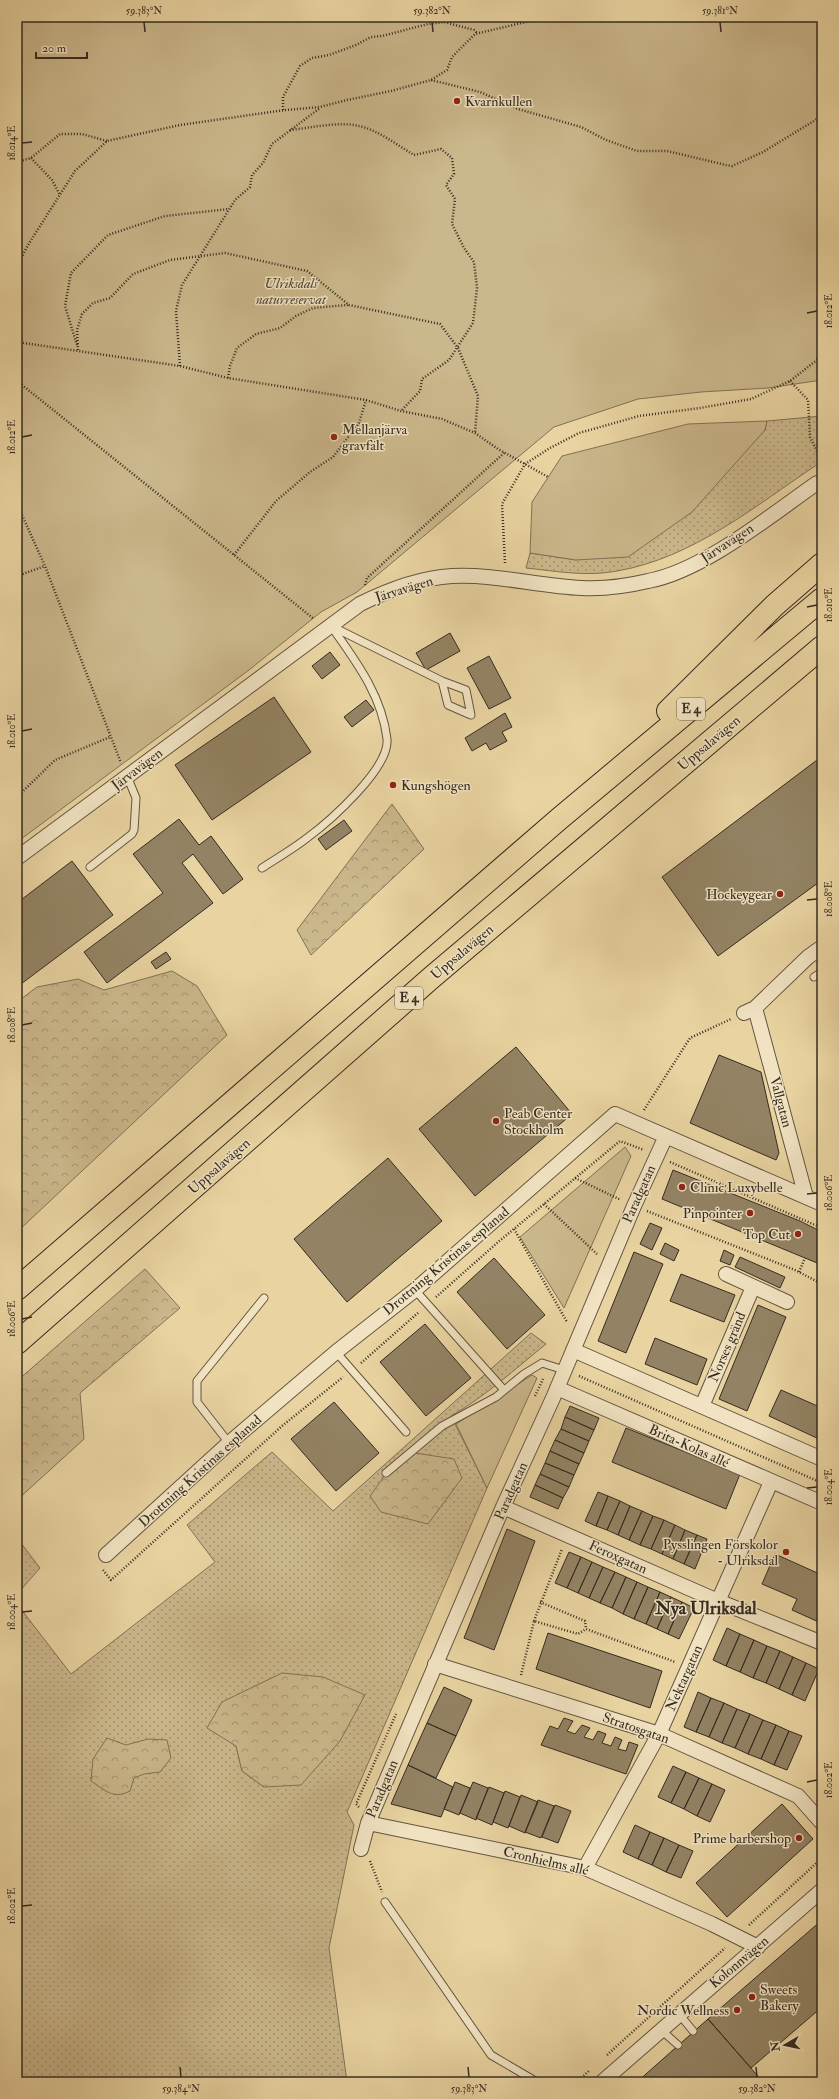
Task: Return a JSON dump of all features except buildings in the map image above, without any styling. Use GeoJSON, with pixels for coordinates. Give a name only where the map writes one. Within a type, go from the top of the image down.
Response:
{"type":"FeatureCollection","features":[{"type":"Feature","properties":{"kind":"highway","name":"E 4"},"geometry":{"type":"LineString","coordinates":[[559,819],[775,605],[822,564]]}},
{"type":"Feature","properties":{"kind":"highway","name":"E 4"},"geometry":{"type":"LineString","coordinates":[[17,1289],[559,819],[822,599]]}},
{"type":"Feature","properties":{"kind":"highway","name":"Uppsalavägen"},"geometry":{"type":"LineString","coordinates":[[17,1344],[431,978],[817,652]]}},
{"type":"Feature","properties":{"kind":"street","name":"Järvavägen"},"geometry":{"type":"LineString","coordinates":[[17,858],[125,773],[360,604],[384,592],[451,576],[510,579],[583,588],[649,581],[684,569],[717,552],[817,483],[822,482]]}},
{"type":"Feature","properties":{"kind":"street"},"geometry":{"type":"LineString","coordinates":[[750,1010],[808,957],[822,947]]}},
{"type":"Feature","properties":{"kind":"street","name":"Vallgatan"},"geometry":{"type":"LineString","coordinates":[[750,1010],[806,1197]]}},
{"type":"Feature","properties":{"kind":"street","name":"Drottning Kristinas esplanad"},"geometry":{"type":"LineString","coordinates":[[106,1555],[229,1443],[336,1352],[415,1290],[615,1114],[822,1204]]}},
{"type":"Feature","properties":{"kind":"street","name":"Paradgatan"},"geometry":{"type":"LineString","coordinates":[[362,1845],[368,1823],[435,1664],[573,1350],[627,1203],[666,1136]]}},
{"type":"Feature","properties":{"kind":"street"},"geometry":{"type":"LineString","coordinates":[[726,1274],[787,1302]]}},
{"type":"Feature","properties":{"kind":"street","name":"Norses gränd"},"geometry":{"type":"LineString","coordinates":[[702,1406],[753,1287]]}},
{"type":"Feature","properties":{"kind":"street"},"geometry":{"type":"LineString","coordinates":[[573,1350],[822,1459]]}},
{"type":"Feature","properties":{"kind":"street","name":"Brita-Kolas allé"},"geometry":{"type":"LineString","coordinates":[[557,1388],[822,1504]]}},
{"type":"Feature","properties":{"kind":"street","name":"Nektargatan"},"geometry":{"type":"LineString","coordinates":[[585,1868],[659,1734],[771,1482]]}},
{"type":"Feature","properties":{"kind":"street","name":"Feroxgatan"},"geometry":{"type":"LineString","coordinates":[[503,1507],[718,1601],[822,1643]]}},
{"type":"Feature","properties":{"kind":"street","name":"Stratosgatan"},"geometry":{"type":"LineString","coordinates":[[435,1664],[659,1734],[798,1796],[822,1823]]}},
{"type":"Feature","properties":{"kind":"street","name":"Cronhielms allé"},"geometry":{"type":"LineString","coordinates":[[368,1823],[585,1868],[737,1936],[758,1947]]}},
{"type":"Feature","properties":{"kind":"street","name":"Kolonnvägen"},"geometry":{"type":"LineString","coordinates":[[602,2082],[822,1890]]}},
{"type":"Feature","properties":{"kind":"lane"},"geometry":{"type":"LineString","coordinates":[[331,626],[442,680],[466,690],[471,715],[448,705],[442,680]]}},
{"type":"Feature","properties":{"kind":"lane"},"geometry":{"type":"LineString","coordinates":[[262,868],[307,838],[349,801],[371,776],[384,756],[387,740],[380,707],[365,675],[331,626]]}},
{"type":"Feature","properties":{"kind":"lane"},"geometry":{"type":"LineString","coordinates":[[90,867],[132,834],[134,830],[136,798],[125,773]]}},
{"type":"Feature","properties":{"kind":"lane"},"geometry":{"type":"LineString","coordinates":[[814,977],[822,972]]}},
{"type":"Feature","properties":{"kind":"lane"},"geometry":{"type":"LineString","coordinates":[[415,1290],[504,1390]]}},
{"type":"Feature","properties":{"kind":"lane"},"geometry":{"type":"LineString","coordinates":[[229,1443],[197,1402],[196,1381],[264,1298]]}},
{"type":"Feature","properties":{"kind":"lane"},"geometry":{"type":"LineString","coordinates":[[336,1352],[406,1432]]}},
{"type":"Feature","properties":{"kind":"lane"},"geometry":{"type":"LineString","coordinates":[[386,1473],[442,1426],[496,1397],[524,1374],[542,1363],[564,1370]]}},
{"type":"Feature","properties":{"kind":"lane"},"geometry":{"type":"LineString","coordinates":[[385,1902],[491,2055],[537,2082]]}},
{"type":"Feature","properties":{"kind":"lane"},"geometry":{"type":"LineString","coordinates":[[679,2014],[694,2032]]}},
{"type":"Feature","properties":{"kind":"lane"},"geometry":{"type":"LineString","coordinates":[[661,2030],[678,2045]]}},
{"type":"Feature","properties":{"kind":"path"},"geometry":{"type":"LineString","coordinates":[[17,162],[31,158],[60,134],[82,134],[107,141],[180,124],[284,110],[320,107],[431,80],[447,70],[452,57],[466,42],[478,34],[547,17]]}},
{"type":"Feature","properties":{"kind":"path"},"geometry":{"type":"LineString","coordinates":[[284,110],[283,97],[300,66],[312,58],[329,55],[356,46],[371,37],[382,36],[433,23],[444,22],[474,30],[478,34]]}},
{"type":"Feature","properties":{"kind":"path"},"geometry":{"type":"LineString","coordinates":[[431,80],[480,92],[518,109],[581,126],[606,140],[637,151],[667,151],[732,166],[763,152],[822,116]]}},
{"type":"Feature","properties":{"kind":"path"},"geometry":{"type":"LineString","coordinates":[[180,366],[176,311],[182,285],[235,200],[250,187],[252,175],[263,164],[272,144],[320,107]]}},
{"type":"Feature","properties":{"kind":"path"},"geometry":{"type":"LineString","coordinates":[[290,130],[332,125],[359,126],[388,139],[414,155],[441,149],[452,158],[454,174],[446,185],[454,199],[452,224],[464,248],[474,262],[477,288],[473,323],[449,360],[422,379],[420,391],[401,411]]}},
{"type":"Feature","properties":{"kind":"path"},"geometry":{"type":"LineString","coordinates":[[17,266],[75,171],[107,141]]}},
{"type":"Feature","properties":{"kind":"path"},"geometry":{"type":"LineString","coordinates":[[31,158],[52,180],[60,195]]}},
{"type":"Feature","properties":{"kind":"path"},"geometry":{"type":"LineString","coordinates":[[78,350],[65,306],[71,273],[108,235],[165,216],[229,209]]}},
{"type":"Feature","properties":{"kind":"path"},"geometry":{"type":"LineString","coordinates":[[78,350],[77,330],[82,314],[94,303],[110,298],[133,274],[170,260],[200,255],[225,253],[307,271],[349,305]]}},
{"type":"Feature","properties":{"kind":"path"},"geometry":{"type":"LineString","coordinates":[[228,378],[230,366],[237,348],[256,334],[280,328],[296,316],[313,308],[349,305],[440,324],[458,348],[478,396],[475,433]]}},
{"type":"Feature","properties":{"kind":"path"},"geometry":{"type":"LineString","coordinates":[[17,342],[180,366],[228,378],[366,400],[401,411],[442,419],[475,433],[504,453],[548,477]]}},
{"type":"Feature","properties":{"kind":"path"},"geometry":{"type":"LineString","coordinates":[[510,579],[503,554],[502,504],[525,464],[550,448],[579,433],[639,416],[700,408],[751,399],[790,381],[822,356]]}},
{"type":"Feature","properties":{"kind":"path"},"geometry":{"type":"LineString","coordinates":[[17,381],[315,620]]}},
{"type":"Feature","properties":{"kind":"path"},"geometry":{"type":"LineString","coordinates":[[790,381],[808,400],[810,437],[822,461]]}},
{"type":"Feature","properties":{"kind":"path"},"geometry":{"type":"LineString","coordinates":[[234,555],[276,501],[310,472],[333,457],[359,423],[366,400]]}},
{"type":"Feature","properties":{"kind":"path"},"geometry":{"type":"LineString","coordinates":[[363,588],[367,578],[504,453]]}},
{"type":"Feature","properties":{"kind":"path"},"geometry":{"type":"LineString","coordinates":[[17,504],[45,566],[125,773]]}},
{"type":"Feature","properties":{"kind":"path"},"geometry":{"type":"LineString","coordinates":[[17,576],[45,566]]}},
{"type":"Feature","properties":{"kind":"path"},"geometry":{"type":"LineString","coordinates":[[17,798],[55,760],[110,737]]}},
{"type":"Feature","properties":{"kind":"path"},"geometry":{"type":"LineString","coordinates":[[637,1123],[690,1038],[750,1010]]}},
{"type":"Feature","properties":{"kind":"path"},"geometry":{"type":"LineString","coordinates":[[575,1178],[627,1203],[799,1272],[818,1282],[822,1290]]}},
{"type":"Feature","properties":{"kind":"path"},"geometry":{"type":"LineString","coordinates":[[544,1204],[597,1254]]}},
{"type":"Feature","properties":{"kind":"path"},"geometry":{"type":"LineString","coordinates":[[514,1229],[567,1322]]}},
{"type":"Feature","properties":{"kind":"path"},"geometry":{"type":"LineString","coordinates":[[799,1272],[805,1258]]}},
{"type":"Feature","properties":{"kind":"path"},"geometry":{"type":"LineString","coordinates":[[564,1370],[822,1483]]}},
{"type":"Feature","properties":{"kind":"path"},"geometry":{"type":"LineString","coordinates":[[517,1689],[540,1602],[568,1535]]}},
{"type":"Feature","properties":{"kind":"path"},"geometry":{"type":"LineString","coordinates":[[540,1602],[585,1621],[586,1629]]}},
{"type":"Feature","properties":{"kind":"path"},"geometry":{"type":"LineString","coordinates":[[534,1621],[578,1634],[586,1629]]}},
{"type":"Feature","properties":{"kind":"path"},"geometry":{"type":"LineString","coordinates":[[586,1629],[688,1667]]}},
{"type":"Feature","properties":{"kind":"path"},"geometry":{"type":"LineString","coordinates":[[362,1845],[385,1902]]}},
{"type":"Feature","properties":{"kind":"path"},"geometry":{"type":"LineString","coordinates":[[606,2056],[822,1858]]}},
{"type":"Feature","properties":{"kind":"path"},"geometry":{"type":"LineString","coordinates":[[577,2082],[594,2066]]}},
{"type":"Feature","properties":{"kind":"green space","name":"Ulriksdals naturreservat"},"geometry":{"type":"Polygon","coordinates":[[[17,17],[822,17],[822,380],[768,388],[701,392],[638,399],[554,427],[357,592],[321,612],[249,670],[17,842],[17,17]]]}},
{"type":"Feature","properties":{"kind":"green space"},"geometry":{"type":"Polygon","coordinates":[[[822,416],[822,463],[818,464],[747,513],[697,543],[672,555],[645,564],[606,573],[571,573],[526,568],[530,553],[576,560],[765,430],[767,421],[822,416]]]}},
{"type":"Feature","properties":{"kind":"green space"},"geometry":{"type":"Polygon","coordinates":[[[767,421],[765,430],[692,512],[628,557],[576,560],[530,553],[532,502],[562,456],[688,424],[767,421]]]}},
{"type":"Feature","properties":{"kind":"green space"},"geometry":{"type":"Polygon","coordinates":[[[392,804],[424,849],[311,955],[297,930],[392,804]]]}},
{"type":"Feature","properties":{"kind":"green space"},"geometry":{"type":"Polygon","coordinates":[[[172,971],[197,986],[227,1035],[17,1232],[17,1002],[37,987],[78,979],[104,990],[172,971]]]}},
{"type":"Feature","properties":{"kind":"green space"},"geometry":{"type":"Polygon","coordinates":[[[625,1147],[631,1156],[564,1308],[520,1237],[625,1147]]]}},
{"type":"Feature","properties":{"kind":"green space"},"geometry":{"type":"Polygon","coordinates":[[[145,1269],[180,1308],[80,1393],[84,1439],[17,1500],[17,1381],[145,1269]]]}},
{"type":"Feature","properties":{"kind":"green space"},"geometry":{"type":"Polygon","coordinates":[[[531,1333],[546,1344],[488,1391],[451,1416],[487,1488],[347,1812],[354,1825],[329,1948],[347,2082],[17,2082],[17,1604],[71,1674],[215,1562],[187,1525],[272,1452],[333,1511],[531,1333]],[[236,1746],[242,1771],[264,1787],[236,1746]]]}},
{"type":"Feature","properties":{"kind":"green space"},"geometry":{"type":"Polygon","coordinates":[[[532,1375],[537,1378],[487,1488],[456,1424],[532,1375]]]}},
{"type":"Feature","properties":{"kind":"green space"},"geometry":{"type":"Polygon","coordinates":[[[415,1453],[454,1459],[462,1478],[428,1524],[381,1512],[370,1496],[385,1475],[415,1453]]]}},
{"type":"Feature","properties":{"kind":"green space"},"geometry":{"type":"Polygon","coordinates":[[[17,1538],[40,1568],[17,1594],[17,1538]]]}},
{"type":"Feature","properties":{"kind":"green space"},"geometry":{"type":"Polygon","coordinates":[[[282,1673],[323,1677],[365,1695],[340,1741],[301,1785],[264,1787],[242,1771],[236,1746],[207,1728],[222,1702],[282,1673]]]}},
{"type":"Feature","properties":{"kind":"green space"},"geometry":{"type":"Polygon","coordinates":[[[107,1738],[126,1745],[148,1739],[167,1740],[171,1758],[160,1772],[144,1774],[134,1778],[130,1791],[124,1794],[109,1793],[91,1781],[93,1759],[107,1738]]]}},
{"type":"Feature","properties":{"kind":"place","name":"Kvarnkullen"},"geometry":{"type":"Point","coordinates":[457,101]}},
{"type":"Feature","properties":{"kind":"place","name":"Mellanjärva gravfält"},"geometry":{"type":"Point","coordinates":[334,437]}},
{"type":"Feature","properties":{"kind":"place","name":"Kungshögen"},"geometry":{"type":"Point","coordinates":[393,785]}},
{"type":"Feature","properties":{"kind":"place","name":"Hockeygear"},"geometry":{"type":"Point","coordinates":[780,894]}},
{"type":"Feature","properties":{"kind":"place","name":"Peab Center Stockholm"},"geometry":{"type":"Point","coordinates":[496,1121]}},
{"type":"Feature","properties":{"kind":"place","name":"Clinic Luxybelle"},"geometry":{"type":"Point","coordinates":[682,1187]}},
{"type":"Feature","properties":{"kind":"place","name":"Pinpointer"},"geometry":{"type":"Point","coordinates":[750,1213]}},
{"type":"Feature","properties":{"kind":"place","name":"Top Cut"},"geometry":{"type":"Point","coordinates":[798,1234]}},
{"type":"Feature","properties":{"kind":"place","name":"Pysslingen Förskolor - Ulriksdal"},"geometry":{"type":"Point","coordinates":[786,1552]}},
{"type":"Feature","properties":{"kind":"place","name":"Prime barbershop"},"geometry":{"type":"Point","coordinates":[799,1838]}},
{"type":"Feature","properties":{"kind":"place","name":"Sweets Bakery"},"geometry":{"type":"Point","coordinates":[752,1997]}},
{"type":"Feature","properties":{"kind":"place","name":"Nordic Wellness"},"geometry":{"type":"Point","coordinates":[737,2010]}},
{"type":"Feature","properties":{"kind":"district","name":"Nya Ulriksdal"},"geometry":{"type":"Point","coordinates":[706,1608]}}]}
